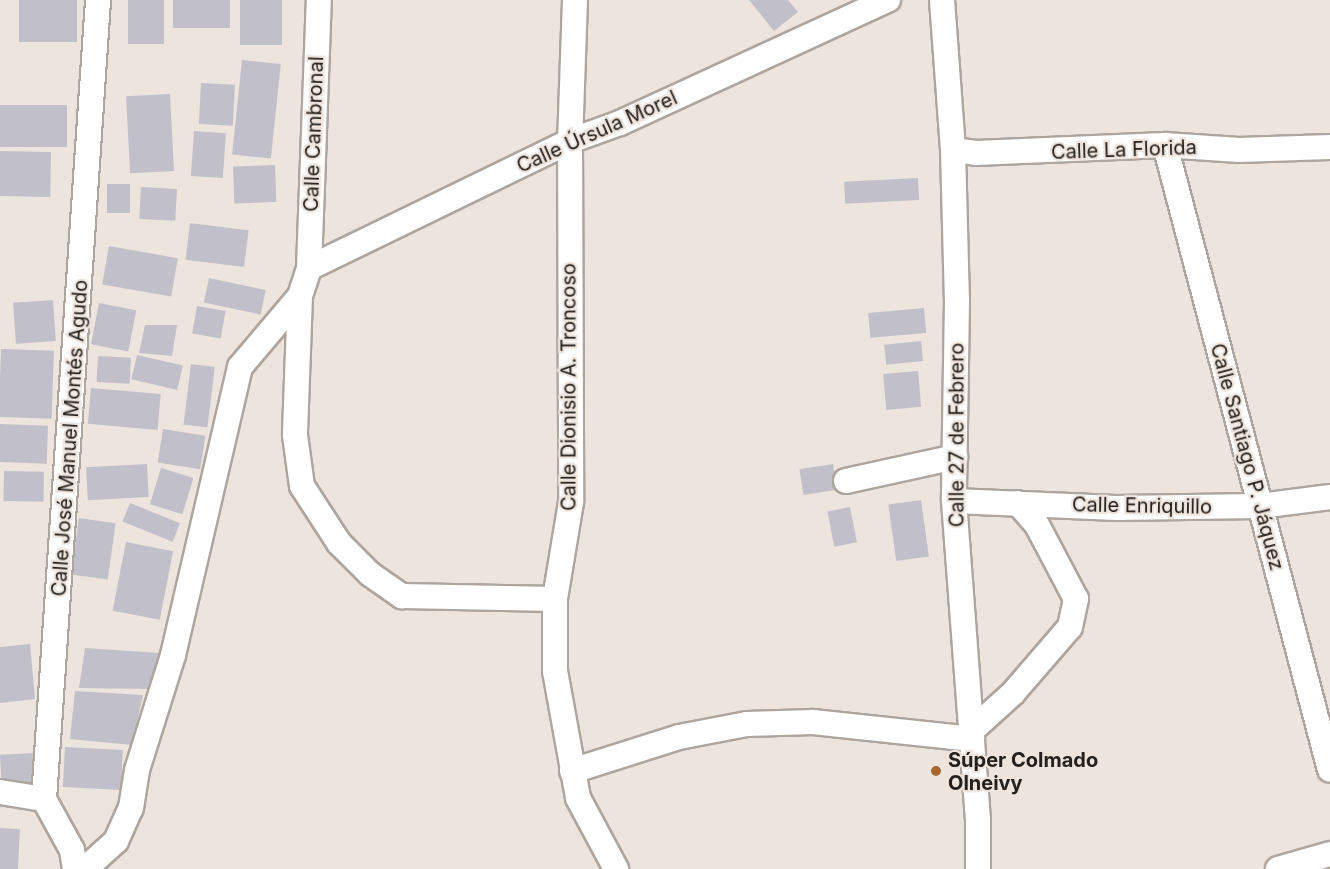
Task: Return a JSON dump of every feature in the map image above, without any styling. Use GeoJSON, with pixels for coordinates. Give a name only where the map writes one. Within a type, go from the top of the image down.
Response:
{"type":"FeatureCollection","features":[{"type":"Feature","properties":{"kind":"street","name":"Calle José Manuel Montés Agudo"},"geometry":{"type":"LineString","coordinates":[[44,799],[98,0]]}},
{"type":"Feature","properties":{"kind":"street","name":"Calle Cambronal"},"geometry":{"type":"LineString","coordinates":[[300,296],[309,268],[320,0]]}},
{"type":"Feature","properties":{"kind":"street","name":"Calle Dionisio A. Troncoso"},"geometry":{"type":"LineString","coordinates":[[575,0],[570,141],[572,502],[555,599],[555,670],[578,798],[616,869]]}},
{"type":"Feature","properties":{"kind":"street","name":"Calle Úrsula Morel"},"geometry":{"type":"LineString","coordinates":[[309,268],[570,141],[620,123],[888,0]]}},
{"type":"Feature","properties":{"kind":"street","name":"Calle 27 de Febrero"},"geometry":{"type":"LineString","coordinates":[[942,0],[953,150],[957,300],[954,501],[978,869]]}},
{"type":"Feature","properties":{"kind":"street","name":"Calle La Florida"},"geometry":{"type":"LineString","coordinates":[[953,150],[976,153],[1071,151],[1165,145],[1239,150],[1330,147]]}},
{"type":"Feature","properties":{"kind":"street","name":"Calle Santiago P. Jáquez"},"geometry":{"type":"LineString","coordinates":[[1165,145],[1330,770]]}},
{"type":"Feature","properties":{"kind":"street"},"geometry":{"type":"LineString","coordinates":[[300,296],[295,435],[302,486],[339,543],[370,574],[402,596],[555,599]]}},
{"type":"Feature","properties":{"kind":"street"},"geometry":{"type":"LineString","coordinates":[[85,869],[116,841],[131,808],[137,770],[172,655],[240,367],[300,296]]}},
{"type":"Feature","properties":{"kind":"street"},"geometry":{"type":"LineString","coordinates":[[846,481],[955,457]]}},
{"type":"Feature","properties":{"kind":"street","name":"Calle Enriquillo"},"geometry":{"type":"LineString","coordinates":[[954,501],[1116,508],[1260,506],[1330,497]]}},
{"type":"Feature","properties":{"kind":"street"},"geometry":{"type":"LineString","coordinates":[[572,771],[679,737],[747,724],[813,722],[971,735],[1043,661],[1070,627],[1076,599],[1037,525],[1018,503]]}},
{"type":"Feature","properties":{"kind":"street"},"geometry":{"type":"LineString","coordinates":[[0,792],[44,799],[72,850],[75,869]]}},
{"type":"Feature","properties":{"kind":"street"},"geometry":{"type":"LineString","coordinates":[[1278,869],[1330,854]]}},
{"type":"Feature","properties":{"kind":"building"},"geometry":{"type":"Polygon","coordinates":[[[19,0],[77,0],[77,42],[19,42],[19,0]]]}},
{"type":"Feature","properties":{"kind":"building"},"geometry":{"type":"Polygon","coordinates":[[[128,0],[164,0],[164,44],[128,44],[128,0]]]}},
{"type":"Feature","properties":{"kind":"building"},"geometry":{"type":"Polygon","coordinates":[[[173,0],[230,0],[230,28],[173,28],[173,0]]]}},
{"type":"Feature","properties":{"kind":"building"},"geometry":{"type":"Polygon","coordinates":[[[240,0],[282,0],[282,45],[240,45],[240,0]]]}},
{"type":"Feature","properties":{"kind":"building"},"geometry":{"type":"Polygon","coordinates":[[[749,0],[788,0],[798,12],[774,31],[749,0]]]}},
{"type":"Feature","properties":{"kind":"building"},"geometry":{"type":"Polygon","coordinates":[[[242,60],[281,64],[271,159],[232,154],[242,60]]]}},
{"type":"Feature","properties":{"kind":"building"},"geometry":{"type":"Polygon","coordinates":[[[201,83],[235,85],[233,126],[199,124],[201,83]]]}},
{"type":"Feature","properties":{"kind":"building"},"geometry":{"type":"Polygon","coordinates":[[[170,94],[174,171],[130,173],[126,96],[170,94]]]}},
{"type":"Feature","properties":{"kind":"building"},"geometry":{"type":"Polygon","coordinates":[[[0,105],[67,105],[67,147],[0,147],[0,105]]]}},
{"type":"Feature","properties":{"kind":"building"},"geometry":{"type":"Polygon","coordinates":[[[194,131],[226,133],[223,178],[191,176],[194,131]]]}},
{"type":"Feature","properties":{"kind":"building"},"geometry":{"type":"Polygon","coordinates":[[[0,151],[51,152],[50,197],[0,196],[0,151]]]}},
{"type":"Feature","properties":{"kind":"building"},"geometry":{"type":"Polygon","coordinates":[[[275,165],[276,202],[234,203],[233,166],[275,165]]]}},
{"type":"Feature","properties":{"kind":"building"},"geometry":{"type":"Polygon","coordinates":[[[918,178],[919,200],[845,204],[844,182],[918,178]]]}},
{"type":"Feature","properties":{"kind":"building"},"geometry":{"type":"Polygon","coordinates":[[[107,184],[130,184],[130,213],[107,213],[107,184]]]}},
{"type":"Feature","properties":{"kind":"building"},"geometry":{"type":"Polygon","coordinates":[[[141,187],[177,189],[175,221],[139,219],[141,187]]]}},
{"type":"Feature","properties":{"kind":"building"},"geometry":{"type":"Polygon","coordinates":[[[190,223],[249,230],[244,267],[185,260],[190,223]]]}},
{"type":"Feature","properties":{"kind":"building"},"geometry":{"type":"Polygon","coordinates":[[[109,246],[178,258],[171,297],[102,284],[109,246]]]}},
{"type":"Feature","properties":{"kind":"building"},"geometry":{"type":"Polygon","coordinates":[[[209,278],[266,290],[261,315],[204,302],[209,278]]]}},
{"type":"Feature","properties":{"kind":"building"},"geometry":{"type":"Polygon","coordinates":[[[53,300],[56,341],[16,344],[13,303],[53,300]]]}},
{"type":"Feature","properties":{"kind":"building"},"geometry":{"type":"Polygon","coordinates":[[[99,303],[136,310],[128,351],[91,344],[99,303]]]}},
{"type":"Feature","properties":{"kind":"building"},"geometry":{"type":"Polygon","coordinates":[[[197,306],[226,311],[221,339],[192,334],[197,306]]]}},
{"type":"Feature","properties":{"kind":"building"},"geometry":{"type":"Polygon","coordinates":[[[924,308],[926,333],[870,338],[868,313],[924,308]]]}},
{"type":"Feature","properties":{"kind":"building"},"geometry":{"type":"Polygon","coordinates":[[[145,325],[177,325],[172,356],[139,353],[145,325]]]}},
{"type":"Feature","properties":{"kind":"building"},"geometry":{"type":"Polygon","coordinates":[[[921,341],[923,361],[886,365],[884,345],[921,341]]]}},
{"type":"Feature","properties":{"kind":"building"},"geometry":{"type":"Polygon","coordinates":[[[1,349],[54,351],[52,419],[0,417],[1,349]]]}},
{"type":"Feature","properties":{"kind":"building"},"geometry":{"type":"Polygon","coordinates":[[[137,355],[183,366],[177,390],[131,379],[137,355]]]}},
{"type":"Feature","properties":{"kind":"building"},"geometry":{"type":"Polygon","coordinates":[[[98,356],[131,358],[130,384],[97,382],[98,356]]]}},
{"type":"Feature","properties":{"kind":"building"},"geometry":{"type":"Polygon","coordinates":[[[191,364],[215,367],[207,427],[184,425],[191,364]]]}},
{"type":"Feature","properties":{"kind":"building"},"geometry":{"type":"Polygon","coordinates":[[[918,371],[921,407],[886,410],[883,374],[918,371]]]}},
{"type":"Feature","properties":{"kind":"building"},"geometry":{"type":"Polygon","coordinates":[[[91,388],[161,394],[158,430],[88,424],[91,388]]]}},
{"type":"Feature","properties":{"kind":"building"},"geometry":{"type":"Polygon","coordinates":[[[0,424],[48,426],[47,464],[0,462],[0,424]]]}},
{"type":"Feature","properties":{"kind":"building"},"geometry":{"type":"Polygon","coordinates":[[[163,429],[205,436],[200,469],[158,463],[163,429]]]}},
{"type":"Feature","properties":{"kind":"building"},"geometry":{"type":"Polygon","coordinates":[[[147,464],[149,497],[88,500],[86,467],[147,464]]]}},
{"type":"Feature","properties":{"kind":"building"},"geometry":{"type":"Polygon","coordinates":[[[833,464],[837,490],[803,495],[799,469],[833,464]]]}},
{"type":"Feature","properties":{"kind":"building"},"geometry":{"type":"Polygon","coordinates":[[[161,468],[194,478],[182,514],[150,504],[161,468]]]}},
{"type":"Feature","properties":{"kind":"building"},"geometry":{"type":"Polygon","coordinates":[[[4,471],[44,472],[43,502],[3,501],[4,471]]]}},
{"type":"Feature","properties":{"kind":"building"},"geometry":{"type":"Polygon","coordinates":[[[921,500],[929,556],[896,561],[888,505],[921,500]]]}},
{"type":"Feature","properties":{"kind":"building"},"geometry":{"type":"Polygon","coordinates":[[[130,503],[180,523],[173,542],[123,522],[130,503]]]}},
{"type":"Feature","properties":{"kind":"building"},"geometry":{"type":"Polygon","coordinates":[[[850,507],[857,542],[834,547],[827,511],[850,507]]]}},
{"type":"Feature","properties":{"kind":"building"},"geometry":{"type":"Polygon","coordinates":[[[79,518],[116,523],[108,580],[71,574],[79,518]]]}},
{"type":"Feature","properties":{"kind":"building"},"geometry":{"type":"Polygon","coordinates":[[[126,542],[173,551],[160,620],[113,611],[126,542]]]}},
{"type":"Feature","properties":{"kind":"building"},"geometry":{"type":"Polygon","coordinates":[[[30,644],[35,699],[0,703],[0,647],[30,644]]]}},
{"type":"Feature","properties":{"kind":"building"},"geometry":{"type":"Polygon","coordinates":[[[85,648],[160,653],[152,689],[79,688],[85,648]]]}},
{"type":"Feature","properties":{"kind":"building"},"geometry":{"type":"Polygon","coordinates":[[[75,691],[143,695],[132,745],[70,739],[75,691]]]}},
{"type":"Feature","properties":{"kind":"building"},"geometry":{"type":"Polygon","coordinates":[[[65,747],[123,750],[121,790],[63,787],[65,747]]]}},
{"type":"Feature","properties":{"kind":"building"},"geometry":{"type":"Polygon","coordinates":[[[34,753],[36,786],[2,788],[0,755],[34,753]]]}},
{"type":"Feature","properties":{"kind":"building"},"geometry":{"type":"Polygon","coordinates":[[[0,828],[20,829],[18,869],[0,869],[0,828]]]}},
{"type":"Feature","properties":{"kind":"place","name":"Súper Colmado Olneivy"},"geometry":{"type":"Point","coordinates":[936,771]}}]}
